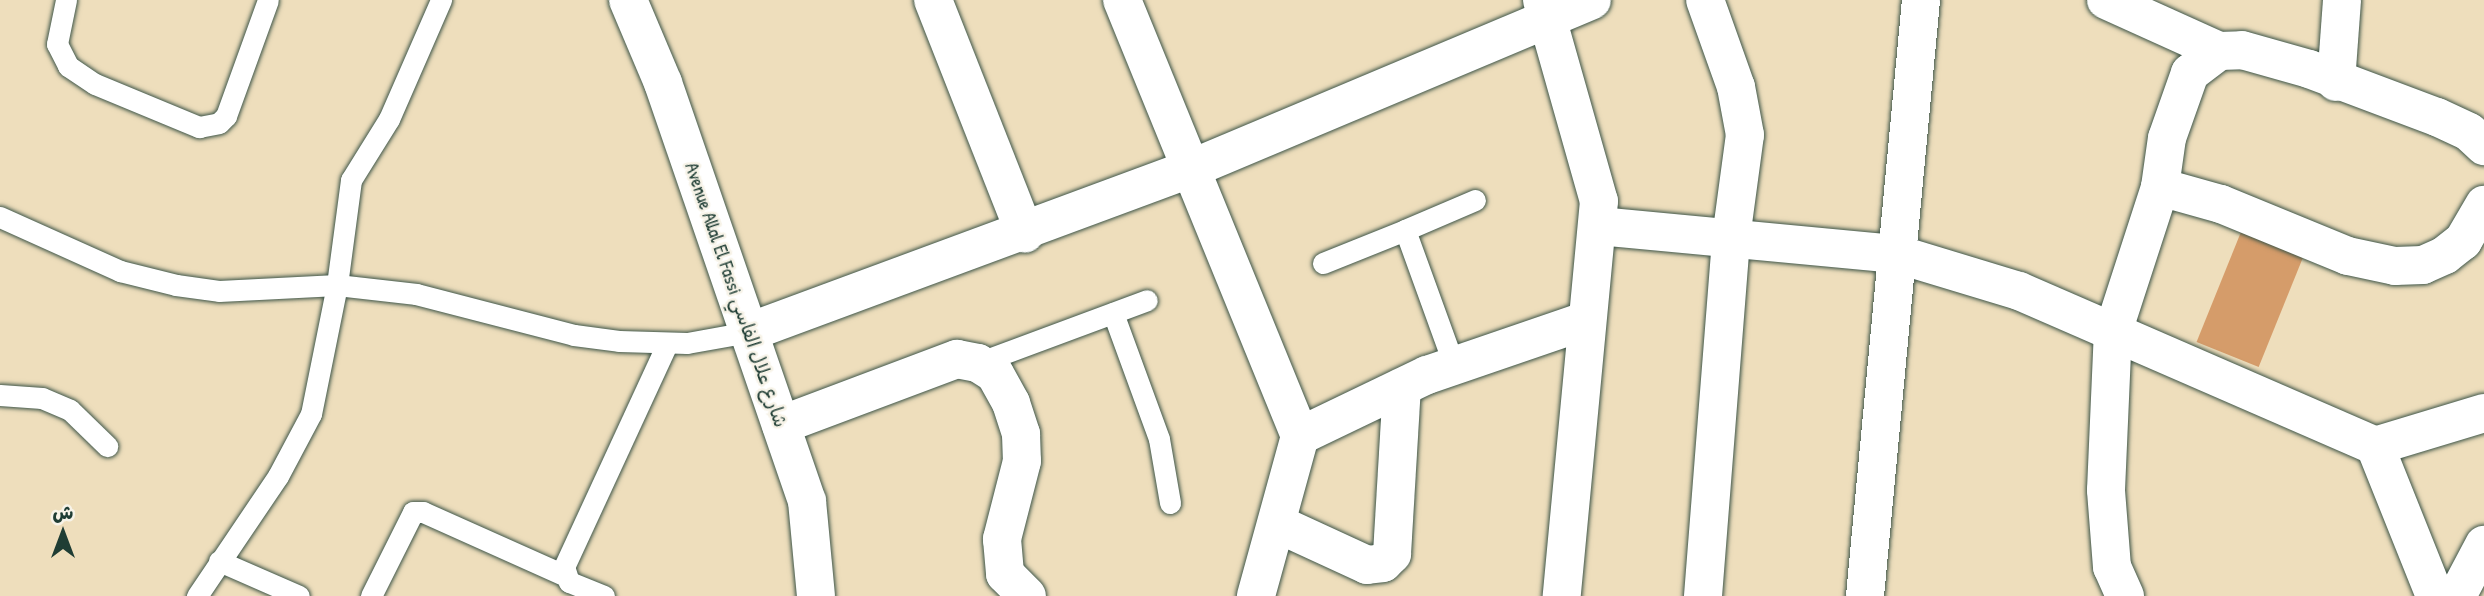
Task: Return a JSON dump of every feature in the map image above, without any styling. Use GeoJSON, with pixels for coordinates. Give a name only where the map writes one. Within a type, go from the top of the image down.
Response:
{"type":"FeatureCollection","features":[{"type":"Feature","properties":{"kind":"street","name":"Avenue Allal El Fassi شارع علال الفاسي"},"geometry":{"type":"LineString","coordinates":[[628,0],[663,83],[807,501],[816,596]]}},
{"type":"Feature","properties":{"kind":"street"},"geometry":{"type":"LineString","coordinates":[[933,0],[1024,234]]}},
{"type":"Feature","properties":{"kind":"street"},"geometry":{"type":"LineString","coordinates":[[1122,0],[1188,170],[1300,436],[1278,524],[1256,596]]}},
{"type":"Feature","properties":{"kind":"street"},"geometry":{"type":"LineString","coordinates":[[749,332],[1024,234],[1188,170],[1545,8],[1592,0]]}},
{"type":"Feature","properties":{"kind":"street"},"geometry":{"type":"LineString","coordinates":[[1703,596],[1731,238],[1745,135],[1736,87],[1706,0]]}},
{"type":"Feature","properties":{"kind":"street"},"geometry":{"type":"LineString","coordinates":[[1866,596],[1921,0]]}},
{"type":"Feature","properties":{"kind":"street"},"geometry":{"type":"LineString","coordinates":[[2106,0],[2219,51],[2242,50],[2272,58],[2437,117],[2469,132],[2484,146]]}},
{"type":"Feature","properties":{"kind":"street"},"geometry":{"type":"LineString","coordinates":[[2336,82],[2342,0]]}},
{"type":"Feature","properties":{"kind":"street"},"geometry":{"type":"LineString","coordinates":[[1545,8],[1599,201],[1599,226],[1585,321],[1562,596]]}},
{"type":"Feature","properties":{"kind":"street"},"geometry":{"type":"LineString","coordinates":[[2125,596],[2112,566],[2106,489],[2113,332],[2160,187],[2167,138],[2190,74],[2219,51]]}},
{"type":"Feature","properties":{"kind":"street"},"geometry":{"type":"LineString","coordinates":[[2160,187],[2221,204],[2348,256],[2395,266],[2423,265],[2445,255],[2463,241],[2484,206]]}},
{"type":"Feature","properties":{"kind":"street"},"geometry":{"type":"LineString","coordinates":[[1599,226],[1897,254],[2019,291],[2375,446],[2484,413]]}},
{"type":"Feature","properties":{"kind":"street"},"geometry":{"type":"LineString","coordinates":[[1300,436],[1454,365],[1585,321]]}},
{"type":"Feature","properties":{"kind":"street"},"geometry":{"type":"LineString","coordinates":[[780,425],[957,359],[978,363],[995,374],[1021,434],[1022,461],[1002,553],[1005,574],[1027,596]]}},
{"type":"Feature","properties":{"kind":"street"},"geometry":{"type":"LineString","coordinates":[[1278,524],[1367,565],[1383,563],[1392,554],[1402,387]]}},
{"type":"Feature","properties":{"kind":"street"},"geometry":{"type":"LineString","coordinates":[[2375,446],[2435,596]]}},
{"type":"Feature","properties":{"kind":"street"},"geometry":{"type":"LineString","coordinates":[[2457,596],[2484,545]]}},
{"type":"Feature","properties":{"kind":"lane"},"geometry":{"type":"LineString","coordinates":[[66,0],[57,44],[68,66],[95,84],[198,127],[219,123],[226,116],[268,0]]}},
{"type":"Feature","properties":{"kind":"lane"},"geometry":{"type":"LineString","coordinates":[[197,596],[278,476],[311,414],[337,285],[351,180],[389,119],[441,0]]}},
{"type":"Feature","properties":{"kind":"lane"},"geometry":{"type":"LineString","coordinates":[[1323,263],[1475,200]]}},
{"type":"Feature","properties":{"kind":"lane"},"geometry":{"type":"LineString","coordinates":[[0,217],[120,271],[176,285],[219,291],[337,285],[416,294],[574,335],[667,344],[749,332]]}},
{"type":"Feature","properties":{"kind":"lane"},"geometry":{"type":"LineString","coordinates":[[1405,230],[1454,365]]}},
{"type":"Feature","properties":{"kind":"lane"},"geometry":{"type":"LineString","coordinates":[[978,363],[1147,300]]}},
{"type":"Feature","properties":{"kind":"lane"},"geometry":{"type":"LineString","coordinates":[[1113,313],[1159,439],[1170,503]]}},
{"type":"Feature","properties":{"kind":"lane"},"geometry":{"type":"LineString","coordinates":[[575,586],[564,567],[667,344]]}},
{"type":"Feature","properties":{"kind":"lane"},"geometry":{"type":"LineString","coordinates":[[0,396],[42,398],[70,410],[107,446]]}},
{"type":"Feature","properties":{"kind":"lane"},"geometry":{"type":"LineString","coordinates":[[371,596],[413,512],[423,512],[575,586],[604,596]]}},
{"type":"Feature","properties":{"kind":"lane"},"geometry":{"type":"LineString","coordinates":[[219,561],[299,596]]}},
{"type":"Feature","properties":{"kind":"building"},"geometry":{"type":"Polygon","coordinates":[[[2243,227],[2305,252],[2259,367],[2197,342],[2243,227]]]}}]}
